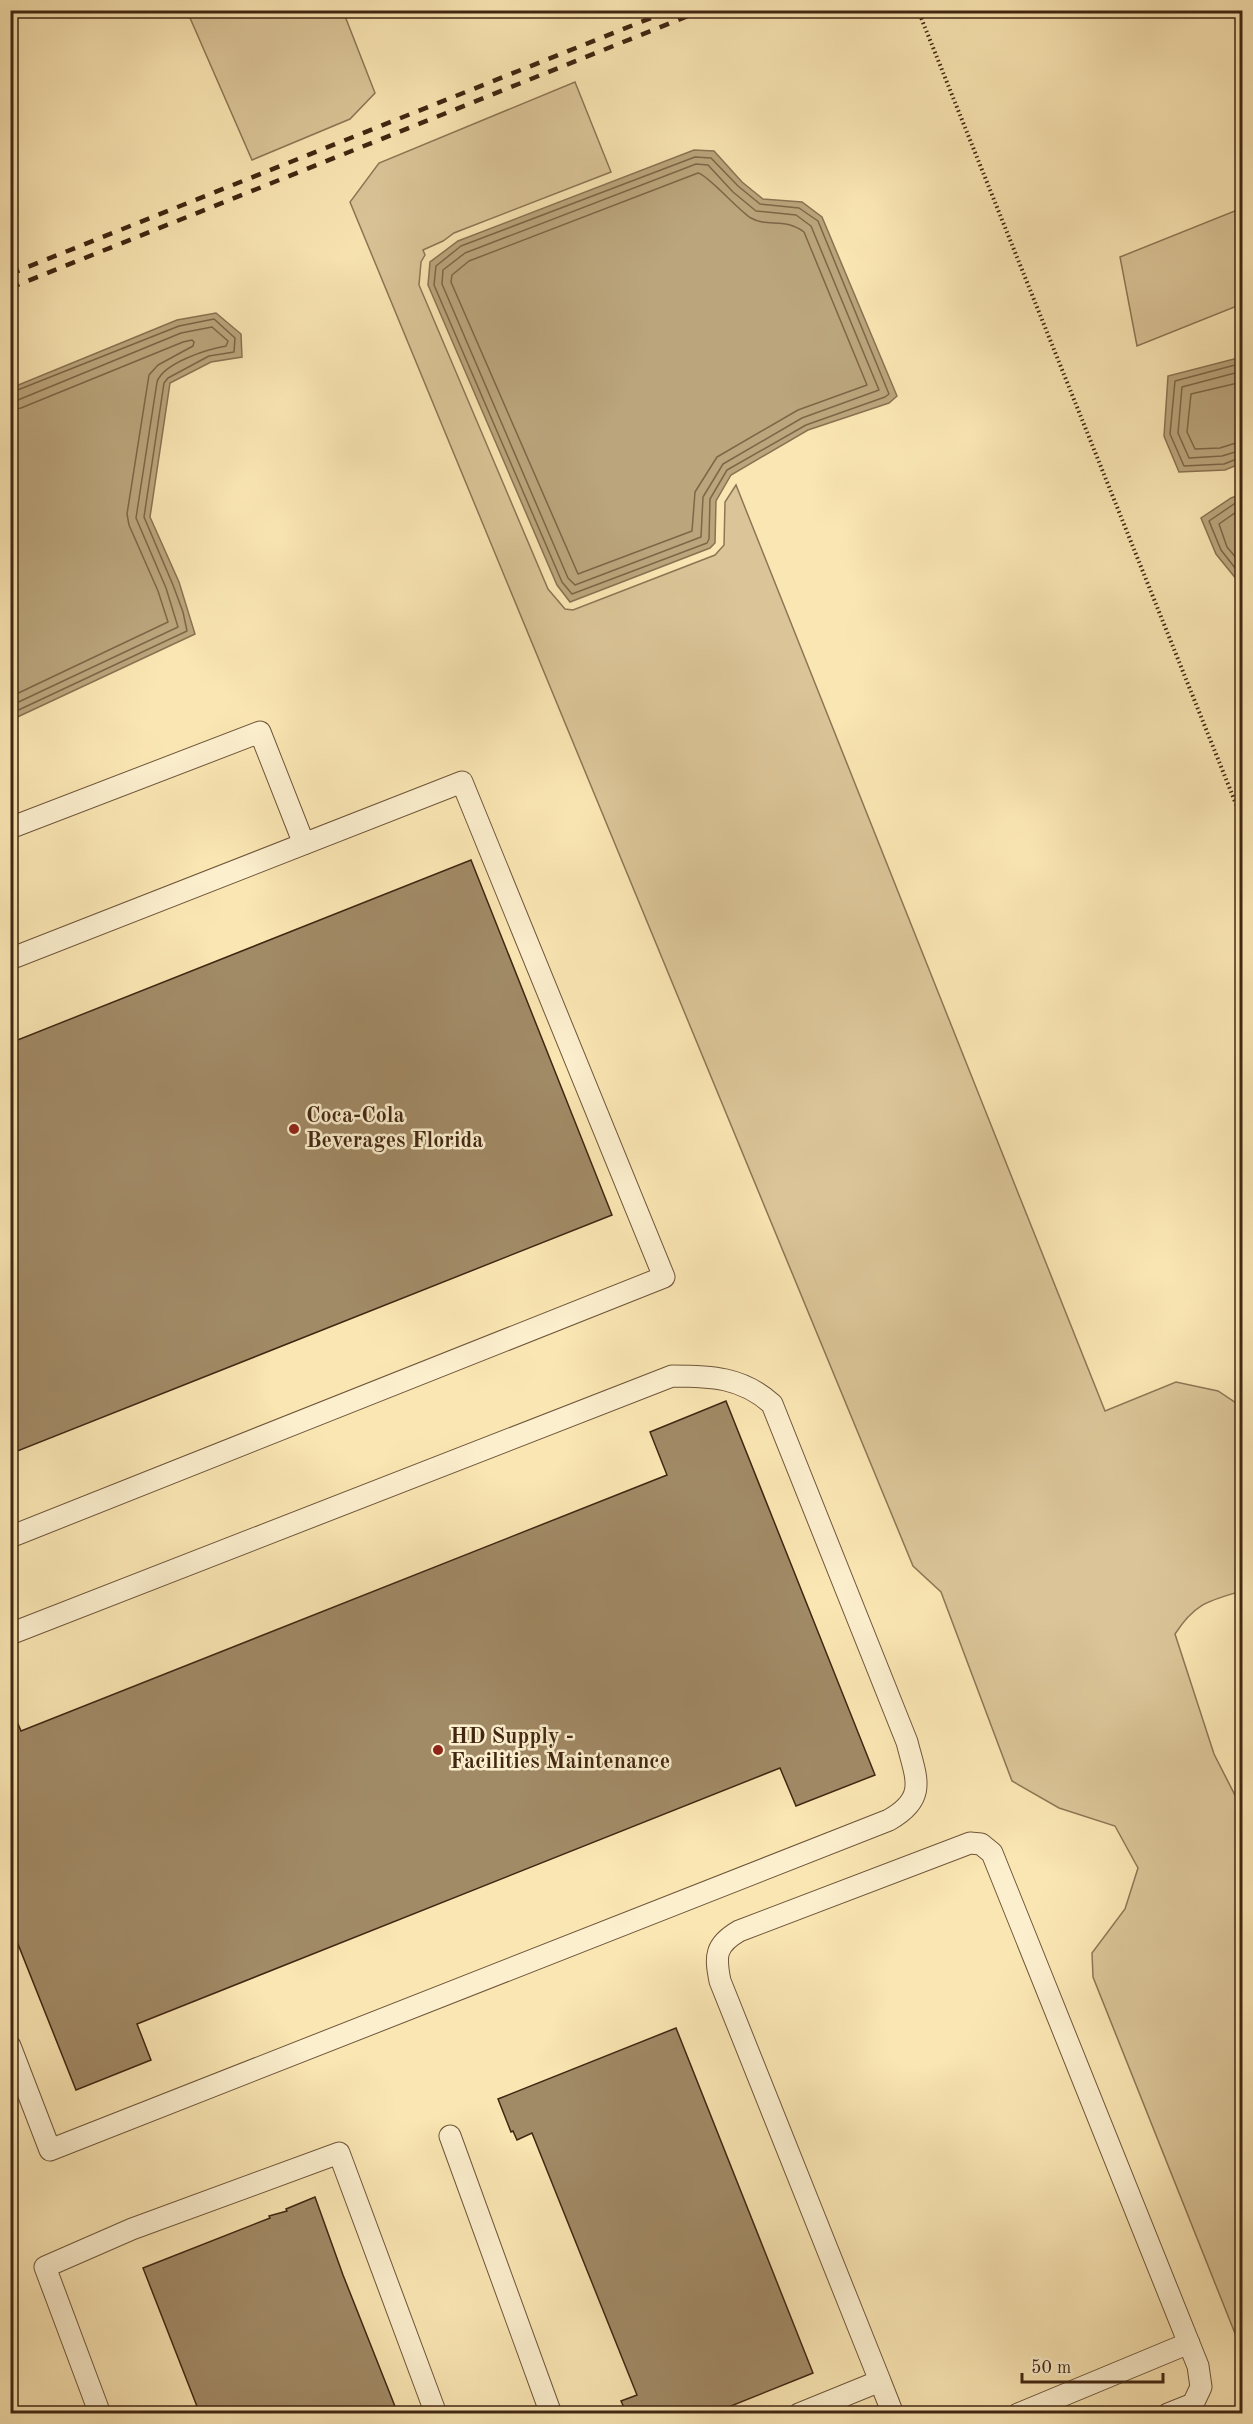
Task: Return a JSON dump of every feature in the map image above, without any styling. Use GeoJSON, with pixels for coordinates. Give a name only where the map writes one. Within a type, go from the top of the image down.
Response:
{"type":"FeatureCollection","features":[{"type":"Feature","properties":{"kind":"lane"},"geometry":{"type":"LineString","coordinates":[[10,828],[260,732],[304,844]]}},
{"type":"Feature","properties":{"kind":"lane"},"geometry":{"type":"LineString","coordinates":[[10,959],[462,782],[664,1277],[10,1537]]}},
{"type":"Feature","properties":{"kind":"lane"},"geometry":{"type":"LineString","coordinates":[[10,1634],[672,1376],[717,1377],[746,1384],[772,1404],[907,1742],[916,1779],[911,1804],[889,1820],[50,2150],[10,2046]]}},
{"type":"Feature","properties":{"kind":"lane"},"geometry":{"type":"LineString","coordinates":[[893,2414],[720,1981],[716,1959],[724,1939],[739,1931],[970,1843],[981,1844],[992,1853],[1198,2366],[1201,2387],[1193,2404],[1168,2414]]}},
{"type":"Feature","properties":{"kind":"lane"},"geometry":{"type":"LineString","coordinates":[[450,2136],[551,2414]]}},
{"type":"Feature","properties":{"kind":"lane"},"geometry":{"type":"LineString","coordinates":[[100,2414],[45,2267],[132,2229],[339,2153],[436,2414]]}},
{"type":"Feature","properties":{"kind":"lane"},"geometry":{"type":"LineString","coordinates":[[1018,2414],[1189,2343]]}},
{"type":"Feature","properties":{"kind":"lane"},"geometry":{"type":"LineString","coordinates":[[799,2414],[880,2381]]}},
{"type":"Feature","properties":{"kind":"path"},"geometry":{"type":"LineString","coordinates":[[918,10],[1242,819]]}},
{"type":"Feature","properties":{"kind":"shaded area"},"geometry":{"type":"Polygon","coordinates":[[[187,11],[343,11],[375,93],[350,119],[252,160],[187,11]]]}},
{"type":"Feature","properties":{"kind":"shaded area"},"geometry":{"type":"Polygon","coordinates":[[[575,82],[611,172],[454,233],[423,250],[425,255],[421,262],[419,285],[548,589],[565,609],[573,610],[715,555],[724,545],[725,502],[736,485],[1105,1411],[1176,1382],[1218,1391],[1242,1407],[1242,1591],[1196,1609],[1175,1634],[1214,1754],[1242,1809],[1242,2351],[1093,1977],[1092,1953],[1125,1909],[1138,1868],[1115,1826],[1059,1808],[1012,1781],[941,1592],[913,1566],[350,202],[379,163],[575,82]]]}},
{"type":"Feature","properties":{"kind":"shaded area"},"geometry":{"type":"Polygon","coordinates":[[[1242,208],[1242,304],[1137,346],[1120,257],[1242,208]]]}},
{"type":"Feature","properties":{"kind":"water"},"geometry":{"type":"Polygon","coordinates":[[[694,150],[714,151],[742,182],[763,199],[802,202],[822,217],[897,396],[889,403],[808,430],[731,475],[716,501],[715,543],[710,548],[570,602],[557,585],[428,285],[430,262],[458,241],[694,150]]]}},
{"type":"Feature","properties":{"kind":"water"},"geometry":{"type":"Polygon","coordinates":[[[216,313],[241,334],[242,357],[211,362],[170,383],[150,517],[179,582],[195,634],[11,720],[11,388],[177,320],[216,313]]]}},
{"type":"Feature","properties":{"kind":"water"},"geometry":{"type":"Polygon","coordinates":[[[1242,359],[1242,463],[1225,470],[1179,472],[1164,436],[1168,376],[1242,359]]]}},
{"type":"Feature","properties":{"kind":"water"},"geometry":{"type":"Polygon","coordinates":[[[1242,494],[1242,580],[1237,580],[1216,554],[1201,518],[1231,498],[1242,494]]]}},
{"type":"Feature","properties":{"kind":"building","name":"Coca-Cola Beverages Florida"},"geometry":{"type":"Polygon","coordinates":[[[471,860],[612,1215],[10,1454],[10,1043],[471,860]]]}},
{"type":"Feature","properties":{"kind":"building","name":"HD Supply - Facilities Maintenance"},"geometry":{"type":"Polygon","coordinates":[[[726,1401],[875,1775],[796,1806],[780,1768],[137,2024],[151,2060],[76,2090],[10,1924],[10,1705],[21,1731],[667,1475],[650,1432],[726,1401]]]}},
{"type":"Feature","properties":{"kind":"building"},"geometry":{"type":"Polygon","coordinates":[[[676,2028],[813,2373],[711,2414],[623,2414],[622,2411],[625,2410],[621,2401],[637,2395],[532,2133],[517,2140],[513,2131],[511,2132],[498,2099],[676,2028]]]}},
{"type":"Feature","properties":{"kind":"building"},"geometry":{"type":"Polygon","coordinates":[[[315,2197],[398,2414],[200,2414],[143,2268],[270,2218],[269,2216],[287,2211],[286,2209],[315,2197]]]}},
{"type":"Feature","properties":{"kind":"railway"},"geometry":{"type":"LineString","coordinates":[[10,274],[671,10]]}},
{"type":"Feature","properties":{"kind":"railway"},"geometry":{"type":"LineString","coordinates":[[10,288],[703,10]]}},
{"type":"Feature","properties":{"kind":"place","name":"Coca-Cola Beverages Florida"},"geometry":{"type":"Point","coordinates":[294,1129]}},
{"type":"Feature","properties":{"kind":"place","name":"HD Supply - Facilities Maintenance"},"geometry":{"type":"Point","coordinates":[438,1750]}}]}
